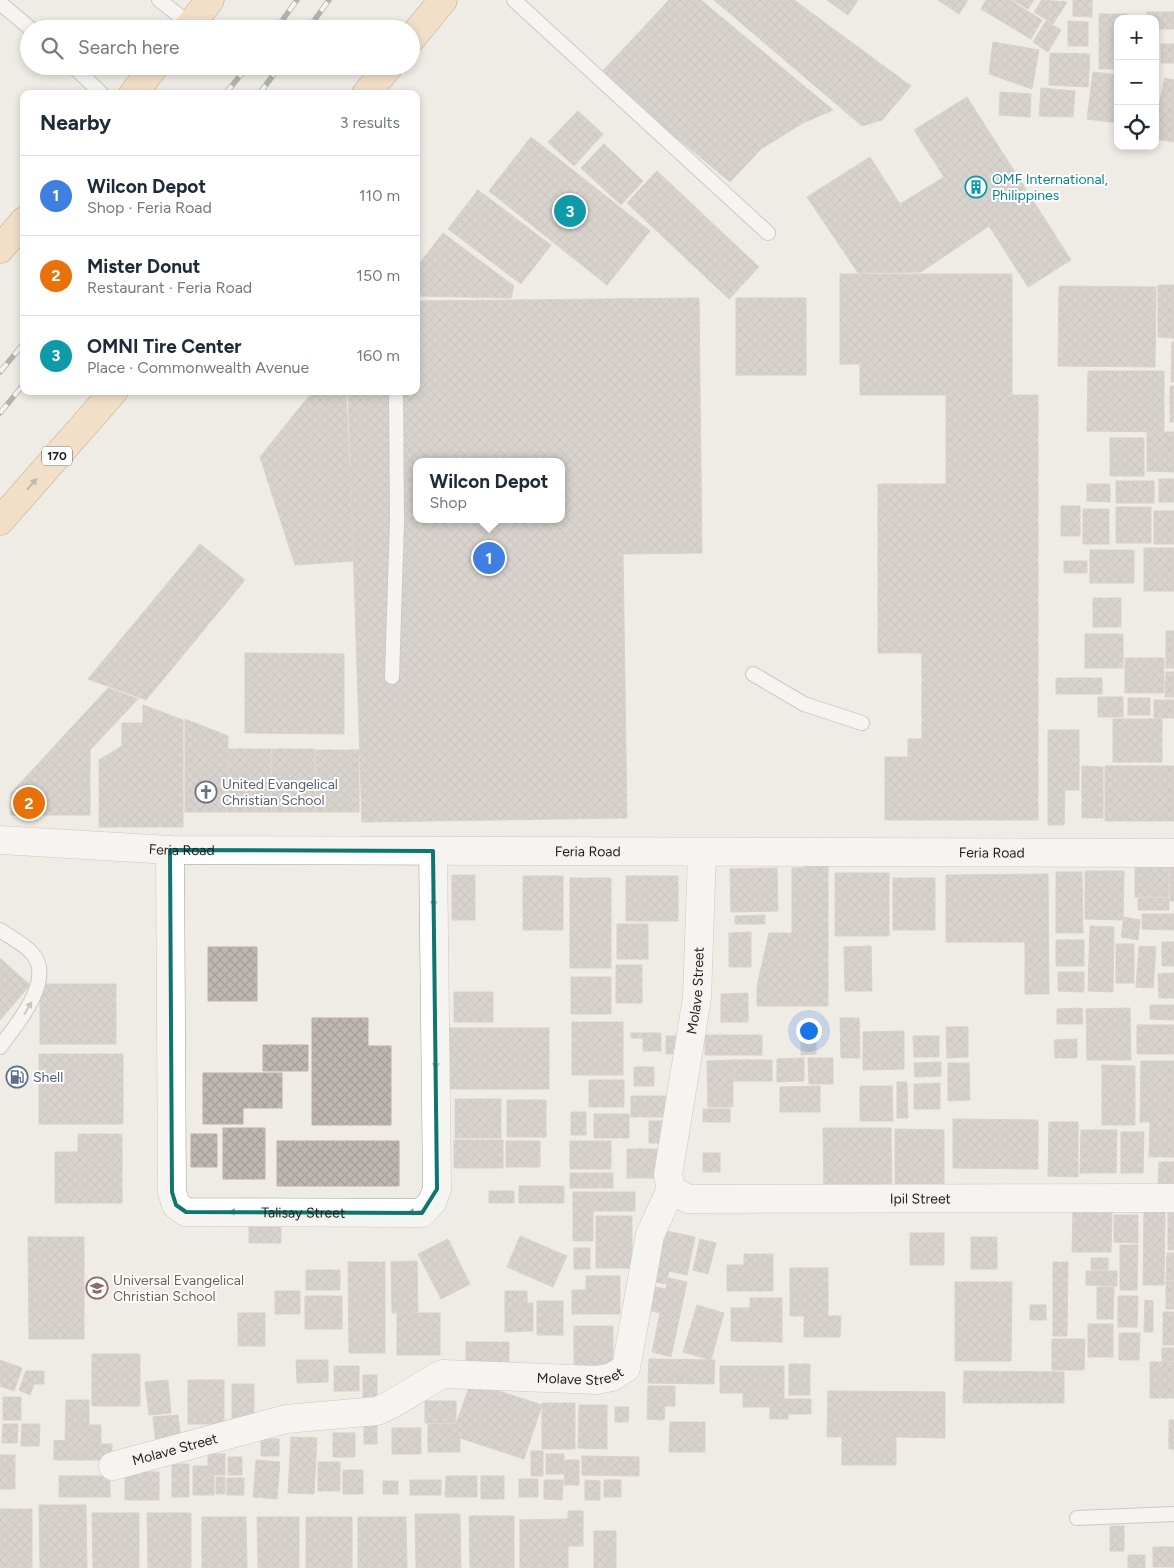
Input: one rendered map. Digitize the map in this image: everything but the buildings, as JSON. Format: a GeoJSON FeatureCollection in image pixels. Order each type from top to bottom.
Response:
{"type":"FeatureCollection","features":[{"type":"Feature","properties":{"kind":"main road"},"geometry":{"type":"LineString","coordinates":[[193,20],[210,0]]}},
{"type":"Feature","properties":{"kind":"main road"},"geometry":{"type":"LineString","coordinates":[[420,28],[443,0]]}},
{"type":"Feature","properties":{"kind":"main road"},"geometry":{"type":"LineString","coordinates":[[136,90],[148,75]]}},
{"type":"Feature","properties":{"kind":"main road"},"geometry":{"type":"LineString","coordinates":[[369,90],[382,75]]}},
{"type":"Feature","properties":{"kind":"main road"},"geometry":{"type":"LineString","coordinates":[[0,249],[20,226]]}},
{"type":"Feature","properties":{"kind":"main road","name":"170"},"geometry":{"type":"LineString","coordinates":[[0,521],[110,395]]}},
{"type":"Feature","properties":{"kind":"street","name":"Feria Road"},"geometry":{"type":"LineString","coordinates":[[0,840],[170,850],[1174,853]]}},
{"type":"Feature","properties":{"kind":"street","name":"Talisay Street"},"geometry":{"type":"LineString","coordinates":[[170,850],[172,1192],[176,1205],[186,1212],[412,1213],[422,1213],[432,1202],[437,1189],[433,851]]}},
{"type":"Feature","properties":{"kind":"street","name":"Molave Street"},"geometry":{"type":"LineString","coordinates":[[113,1466],[286,1419],[377,1411],[390,1406],[443,1374],[597,1380],[612,1377],[626,1368],[650,1235],[671,1189],[668,1175],[697,998],[702,853]]}},
{"type":"Feature","properties":{"kind":"street","name":"Ipil Street"},"geometry":{"type":"LineString","coordinates":[[671,1189],[688,1200],[1174,1198]]}},
{"type":"Feature","properties":{"kind":"lane"},"geometry":{"type":"LineString","coordinates":[[159,0],[181,20]]}},
{"type":"Feature","properties":{"kind":"lane"},"geometry":{"type":"LineString","coordinates":[[514,0],[768,233]]}},
{"type":"Feature","properties":{"kind":"lane"},"geometry":{"type":"LineString","coordinates":[[0,3],[20,20]]}},
{"type":"Feature","properties":{"kind":"lane"},"geometry":{"type":"LineString","coordinates":[[82,75],[98,90]]}},
{"type":"Feature","properties":{"kind":"lane"},"geometry":{"type":"LineString","coordinates":[[392,676],[397,521],[396,395]]}},
{"type":"Feature","properties":{"kind":"lane"},"geometry":{"type":"LineString","coordinates":[[753,674],[804,704],[862,723]]}},
{"type":"Feature","properties":{"kind":"lane"},"geometry":{"type":"LineString","coordinates":[[0,930],[33,953],[38,977],[32,1004],[0,1047]]}},
{"type":"Feature","properties":{"kind":"lane"},"geometry":{"type":"LineString","coordinates":[[1077,1518],[1174,1514]]}},
{"type":"Feature","properties":{"kind":"highlighted area"},"geometry":{"type":"Polygon","coordinates":[[[170,850],[433,851],[437,1189],[422,1213],[186,1212],[176,1205],[172,1192],[170,850]]]}},
{"type":"Feature","properties":{"kind":"railway"},"geometry":{"type":"LineString","coordinates":[[283,20],[297,0]]}},
{"type":"Feature","properties":{"kind":"railway"},"geometry":{"type":"LineString","coordinates":[[315,20],[329,0]]}},
{"type":"Feature","properties":{"kind":"railway"},"geometry":{"type":"LineString","coordinates":[[228,90],[241,75]]}},
{"type":"Feature","properties":{"kind":"railway"},"geometry":{"type":"LineString","coordinates":[[262,90],[273,75]]}},
{"type":"Feature","properties":{"kind":"railway"},"geometry":{"type":"LineString","coordinates":[[0,372],[20,348]]}},
{"type":"Feature","properties":{"kind":"railway"},"geometry":{"type":"LineString","coordinates":[[0,413],[20,389]]}},
{"type":"Feature","properties":{"kind":"place","name":"OMF International, Philippines"},"geometry":{"type":"Point","coordinates":[976,187]}},
{"type":"Feature","properties":{"kind":"place","name":"OMNI Tire Center"},"geometry":{"type":"Point","coordinates":[570,211]}},
{"type":"Feature","properties":{"kind":"place","name":"Wilcon Depot"},"geometry":{"type":"Point","coordinates":[489,558]}},
{"type":"Feature","properties":{"kind":"place","name":"United Evangelical Christian School"},"geometry":{"type":"Point","coordinates":[206,792]}},
{"type":"Feature","properties":{"kind":"place","name":"Mister Donut"},"geometry":{"type":"Point","coordinates":[29,803]}},
{"type":"Feature","properties":{"kind":"place","name":"Shell"},"geometry":{"type":"Point","coordinates":[17,1077]}},
{"type":"Feature","properties":{"kind":"place","name":"Universal Evangelical Christian School"},"geometry":{"type":"Point","coordinates":[97,1288]}}]}
